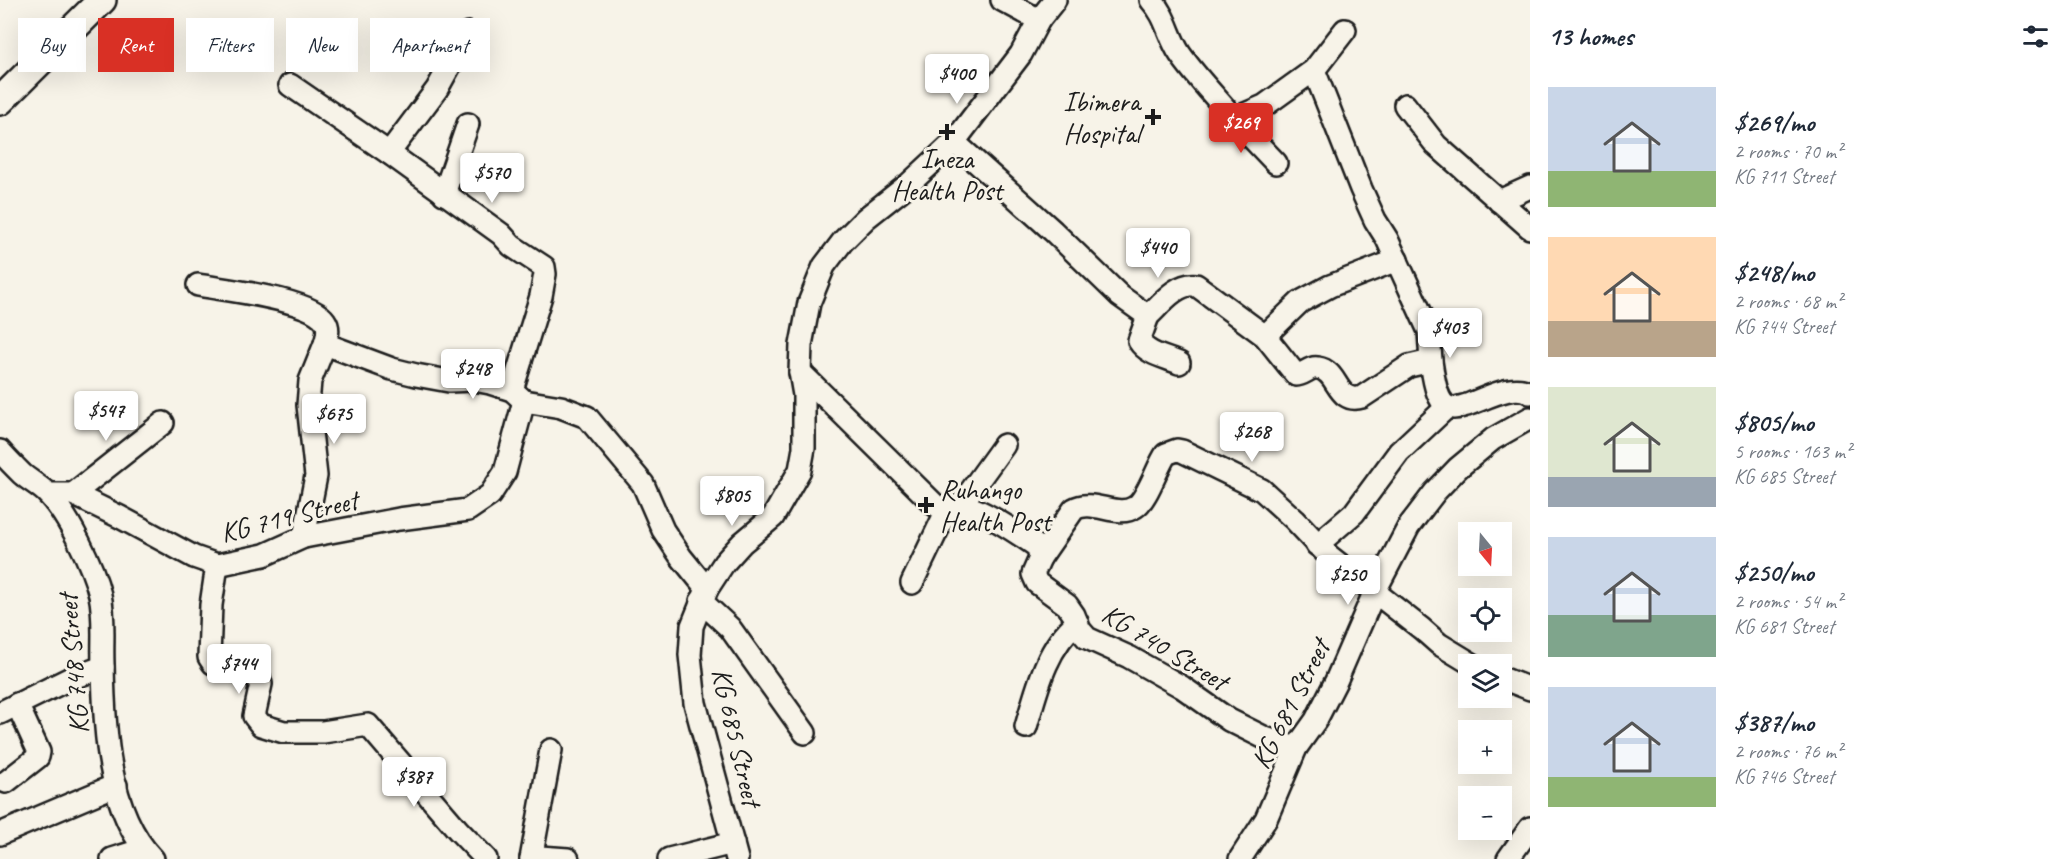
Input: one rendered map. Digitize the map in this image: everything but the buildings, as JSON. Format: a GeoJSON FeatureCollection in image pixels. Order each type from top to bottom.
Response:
{"type":"FeatureCollection","features":[{"type":"Feature","properties":{"kind":"main road"},"geometry":{"type":"LineString","coordinates":[[0,100],[102,0]]}},
{"type":"Feature","properties":{"kind":"street"},"geometry":{"type":"LineString","coordinates":[[1002,0],[1039,20]]}},
{"type":"Feature","properties":{"kind":"street","name":"KG 685 Street"},"geometry":{"type":"LineString","coordinates":[[735,851],[694,703],[690,655],[693,626],[704,595],[724,563],[742,543],[774,517],[800,470],[804,448],[804,406],[800,372],[803,327],[809,303],[824,266],[843,242],[866,218],[909,184],[954,142],[1021,54],[1039,20],[1055,0]]}},
{"type":"Feature","properties":{"kind":"street"},"geometry":{"type":"LineString","coordinates":[[1151,0],[1163,14],[1178,51],[1195,75],[1276,163]]}},
{"type":"Feature","properties":{"kind":"street"},"geometry":{"type":"LineString","coordinates":[[1234,119],[1264,106],[1314,70],[1345,30]]}},
{"type":"Feature","properties":{"kind":"street"},"geometry":{"type":"LineString","coordinates":[[1314,70],[1361,189],[1397,260],[1429,331],[1435,386],[1441,400],[1448,407],[1453,408],[1510,390],[1524,389],[1530,393]]}},
{"type":"Feature","properties":{"kind":"street"},"geometry":{"type":"LineString","coordinates":[[389,153],[437,89],[446,72]]}},
{"type":"Feature","properties":{"kind":"street"},"geometry":{"type":"LineString","coordinates":[[290,84],[444,194],[468,124]]}},
{"type":"Feature","properties":{"kind":"street"},"geometry":{"type":"LineString","coordinates":[[1405,105],[1436,145],[1530,228]]}},
{"type":"Feature","properties":{"kind":"street"},"geometry":{"type":"LineString","coordinates":[[954,142],[1053,231],[1120,296],[1148,316]]}},
{"type":"Feature","properties":{"kind":"street"},"geometry":{"type":"LineString","coordinates":[[1499,201],[1530,187]]}},
{"type":"Feature","properties":{"kind":"street","name":"KG 719 Street"},"geometry":{"type":"LineString","coordinates":[[48,494],[73,494],[194,557],[217,565],[264,555],[304,537],[399,519],[468,510],[490,495],[505,472],[518,395],[546,270],[541,264],[512,246],[501,234],[444,194]]}},
{"type":"Feature","properties":{"kind":"street"},"geometry":{"type":"LineString","coordinates":[[1265,336],[1300,302],[1330,286],[1397,260]]}},
{"type":"Feature","properties":{"kind":"street"},"geometry":{"type":"LineString","coordinates":[[1179,363],[1143,347],[1139,341],[1148,316],[1171,293],[1188,284],[1196,285],[1265,336],[1296,375],[1302,375],[1314,367],[1320,368],[1328,373],[1348,398],[1362,397],[1409,366],[1431,361]]}},
{"type":"Feature","properties":{"kind":"street"},"geometry":{"type":"LineString","coordinates":[[198,285],[291,301],[320,315],[326,322],[328,333],[310,381],[309,422],[316,476],[304,537]]}},
{"type":"Feature","properties":{"kind":"street"},"geometry":{"type":"LineString","coordinates":[[325,344],[392,369],[449,381],[474,380],[490,383],[518,395],[587,417],[643,484],[663,530],[704,595],[805,733]]}},
{"type":"Feature","properties":{"kind":"street"},"geometry":{"type":"LineString","coordinates":[[800,372],[935,504],[974,509],[1038,548],[1040,558]]}},
{"type":"Feature","properties":{"kind":"street"},"geometry":{"type":"LineString","coordinates":[[1317,545],[1354,513],[1399,452],[1448,407]]}},
{"type":"Feature","properties":{"kind":"street","name":"KG 681 Street"},"geometry":{"type":"LineString","coordinates":[[1240,859],[1266,819],[1296,748],[1316,720],[1336,681],[1375,591],[1409,526],[1435,492],[1458,468],[1493,439],[1530,418]]}},
{"type":"Feature","properties":{"kind":"street"},"geometry":{"type":"LineString","coordinates":[[73,494],[163,423]]}},
{"type":"Feature","properties":{"kind":"street"},"geometry":{"type":"LineString","coordinates":[[912,584],[954,508],[1004,445]]}},
{"type":"Feature","properties":{"kind":"street"},"geometry":{"type":"LineString","coordinates":[[1040,558],[1069,515],[1081,505],[1122,510],[1137,506],[1166,454],[1176,450],[1182,451],[1262,490],[1295,520],[1317,545],[1439,644],[1458,655]]}},
{"type":"Feature","properties":{"kind":"street","name":"KG 748 Street"},"geometry":{"type":"LineString","coordinates":[[0,451],[23,475],[48,494],[83,549],[100,594],[106,720],[116,785],[124,814],[137,841],[148,854]]}},
{"type":"Feature","properties":{"kind":"street","name":"KG 740 Street"},"geometry":{"type":"LineString","coordinates":[[1040,558],[1033,574],[1034,578],[1037,583],[1067,606],[1087,638],[1129,657],[1182,687],[1229,720],[1264,738],[1296,748]]}},
{"type":"Feature","properties":{"kind":"street"},"geometry":{"type":"LineString","coordinates":[[217,565],[209,657],[213,663],[259,677],[261,684],[254,716],[257,722],[284,732],[323,732],[368,725],[458,830],[486,859]]}},
{"type":"Feature","properties":{"kind":"street"},"geometry":{"type":"LineString","coordinates":[[1026,727],[1043,670],[1061,637],[1077,621]]}},
{"type":"Feature","properties":{"kind":"street"},"geometry":{"type":"LineString","coordinates":[[6,782],[38,757],[39,752],[9,708],[69,679],[103,667]]}},
{"type":"Feature","properties":{"kind":"street"},"geometry":{"type":"LineString","coordinates":[[1512,682],[1530,689]]}},
{"type":"Feature","properties":{"kind":"street"},"geometry":{"type":"LineString","coordinates":[[551,750],[531,859],[568,859]]}},
{"type":"Feature","properties":{"kind":"street"},"geometry":{"type":"LineString","coordinates":[[0,834],[116,785]]}},
{"type":"Feature","properties":{"kind":"street"},"geometry":{"type":"LineString","coordinates":[[1508,859],[1530,828]]}},
{"type":"Feature","properties":{"kind":"street"},"geometry":{"type":"LineString","coordinates":[[669,859],[735,851]]}},
{"type":"Feature","properties":{"kind":"street"},"geometry":{"type":"LineString","coordinates":[[112,859],[148,854]]}},
{"type":"Feature","properties":{"kind":"place","name":"Ibimera Hospital"},"geometry":{"type":"Point","coordinates":[1153,117]}},
{"type":"Feature","properties":{"kind":"place","name":"Ineza Health Post"},"geometry":{"type":"Point","coordinates":[947,132]}},
{"type":"Feature","properties":{"kind":"place","name":"Ruhango Health Post"},"geometry":{"type":"Point","coordinates":[926,505]}}]}
